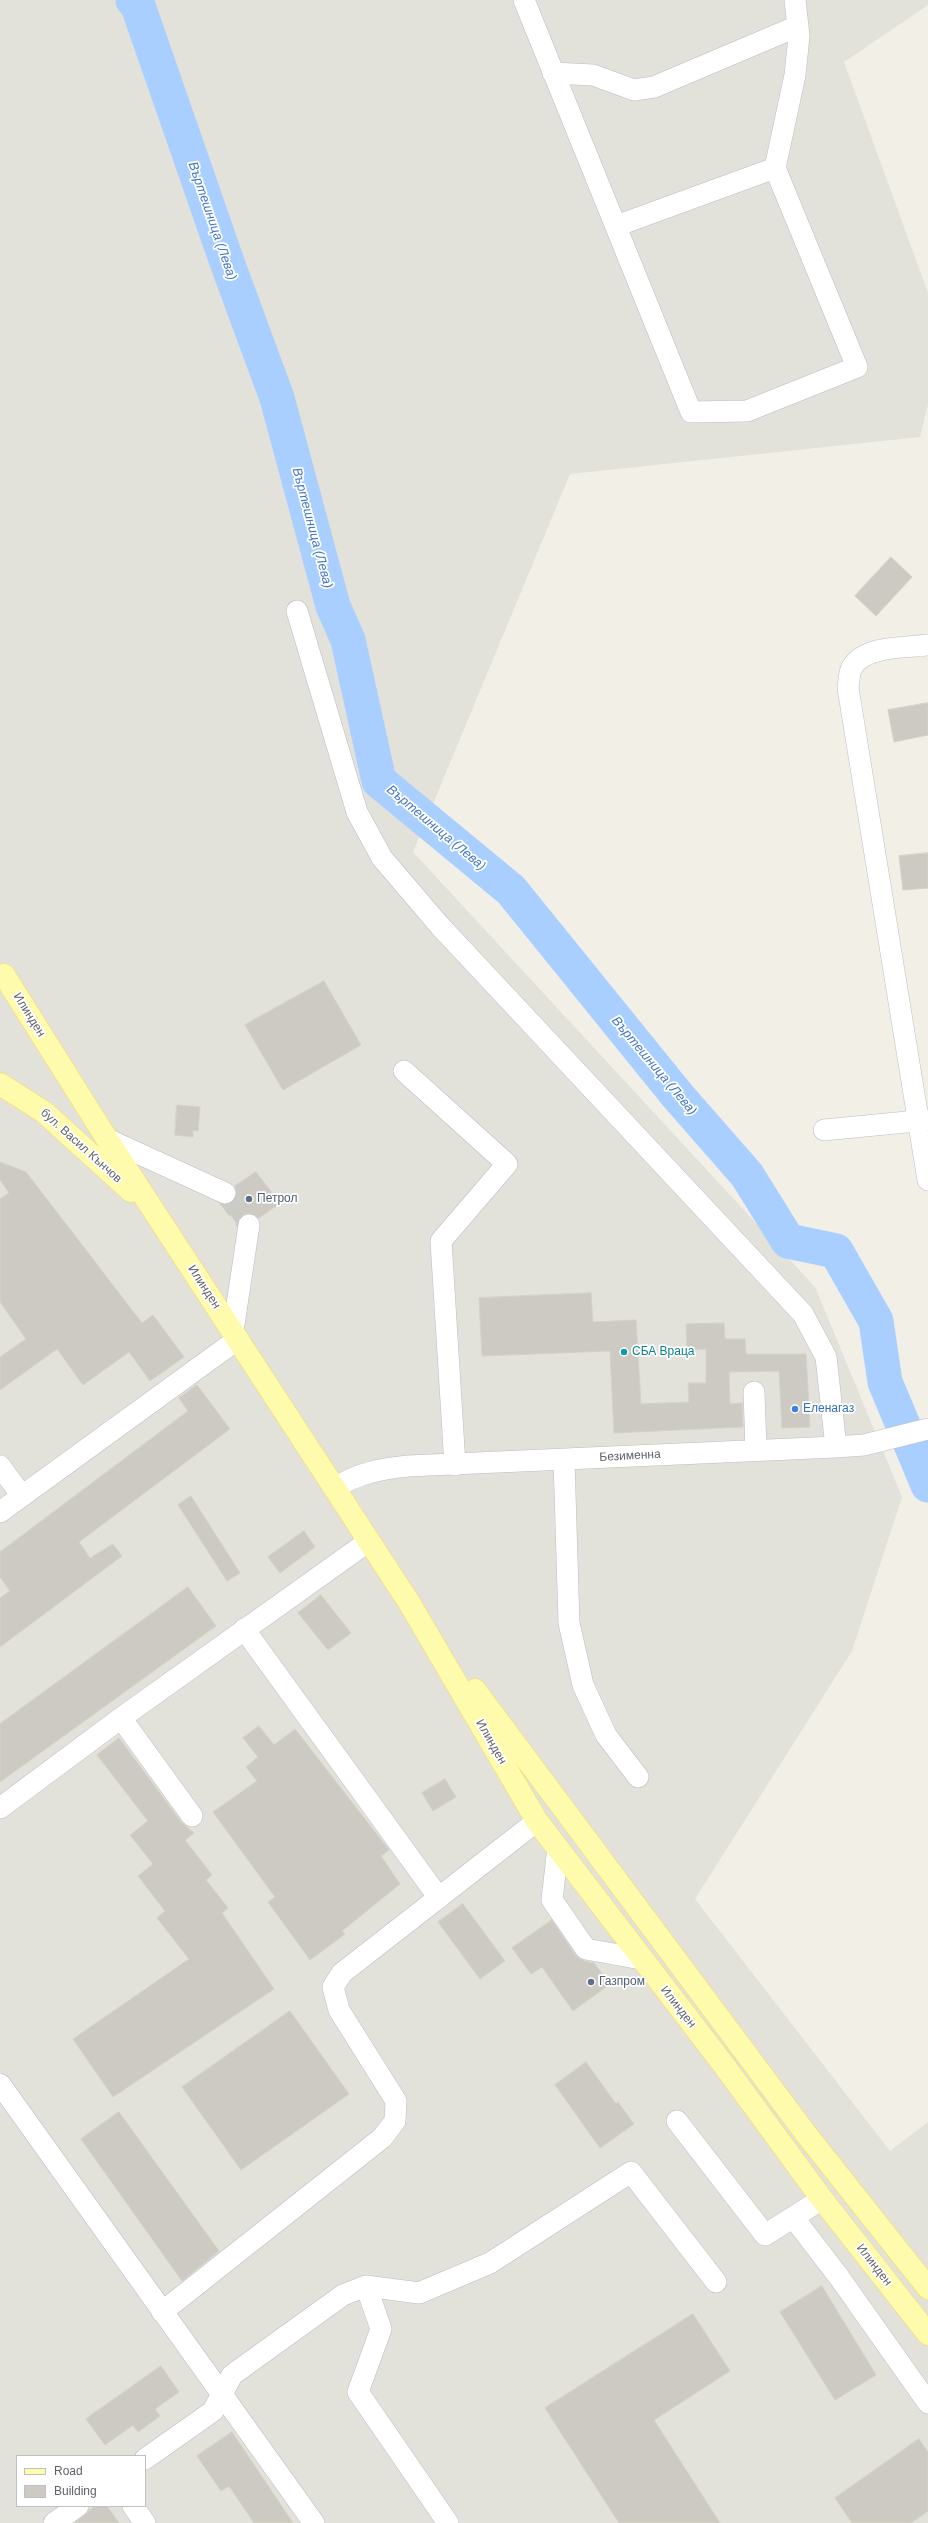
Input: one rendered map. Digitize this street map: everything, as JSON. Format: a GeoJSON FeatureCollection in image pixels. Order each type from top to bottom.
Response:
{"type":"FeatureCollection","features":[{"type":"Feature","properties":{"kind":"main road","name":"Илинден"},"geometry":{"type":"LineString","coordinates":[[1,975],[410,1604],[537,1821],[558,1847],[641,1960],[723,2064],[822,2199],[928,2334]]}},
{"type":"Feature","properties":{"kind":"main road","name":"бул. Васил Кънчов"},"geometry":{"type":"LineString","coordinates":[[0,1084],[44,1112],[70,1133],[156,1215]]}},
{"type":"Feature","properties":{"kind":"main road","name":"Илинден"},"geometry":{"type":"LineString","coordinates":[[410,1604],[806,2134],[928,2288]]}},
{"type":"Feature","properties":{"kind":"street"},"geometry":{"type":"LineString","coordinates":[[524,0],[691,412],[747,411],[857,367],[775,168],[795,75],[799,36],[795,0]]}},
{"type":"Feature","properties":{"kind":"street"},"geometry":{"type":"LineString","coordinates":[[553,73],[593,75],[634,90],[654,87],[798,26]]}},
{"type":"Feature","properties":{"kind":"street"},"geometry":{"type":"LineString","coordinates":[[616,226],[775,168]]}},
{"type":"Feature","properties":{"kind":"street"},"geometry":{"type":"LineString","coordinates":[[297,611],[357,812],[382,858],[440,926],[803,1314],[826,1357],[836,1447]]}},
{"type":"Feature","properties":{"kind":"street"},"geometry":{"type":"LineString","coordinates":[[928,645],[875,652],[861,658],[852,668],[848,688],[923,1120],[928,1180]]}},
{"type":"Feature","properties":{"kind":"street"},"geometry":{"type":"LineString","coordinates":[[404,1071],[507,1164],[441,1241],[455,1466]]}},
{"type":"Feature","properties":{"kind":"street"},"geometry":{"type":"LineString","coordinates":[[824,1130],[923,1120]]}},
{"type":"Feature","properties":{"kind":"street"},"geometry":{"type":"LineString","coordinates":[[107,1140],[225,1194]]}},
{"type":"Feature","properties":{"kind":"street"},"geometry":{"type":"LineString","coordinates":[[0,1512],[235,1335],[249,1225]]}},
{"type":"Feature","properties":{"kind":"street"},"geometry":{"type":"LineString","coordinates":[[754,1392],[756,1450]]}},
{"type":"Feature","properties":{"kind":"street","name":"Безименна"},"geometry":{"type":"LineString","coordinates":[[335,1488],[351,1478],[372,1470],[408,1466],[455,1466],[836,1447],[864,1445],[928,1429]]}},
{"type":"Feature","properties":{"kind":"street"},"geometry":{"type":"LineString","coordinates":[[564,1460],[569,1622],[583,1685],[606,1734],[638,1777]]}},
{"type":"Feature","properties":{"kind":"street"},"geometry":{"type":"LineString","coordinates":[[0,1466],[22,1496]]}},
{"type":"Feature","properties":{"kind":"street"},"geometry":{"type":"LineString","coordinates":[[0,1808],[244,1629],[369,1541]]}},
{"type":"Feature","properties":{"kind":"street"},"geometry":{"type":"LineString","coordinates":[[244,1629],[439,1898]]}},
{"type":"Feature","properties":{"kind":"street"},"geometry":{"type":"LineString","coordinates":[[121,1718],[192,1816]]}},
{"type":"Feature","properties":{"kind":"street"},"geometry":{"type":"LineString","coordinates":[[162,2312],[382,2138],[395,2120],[396,2101],[339,2010],[333,1987],[342,1973],[537,1821]]}},
{"type":"Feature","properties":{"kind":"street"},"geometry":{"type":"LineString","coordinates":[[558,1847],[552,1900],[586,1949],[641,1960]]}},
{"type":"Feature","properties":{"kind":"street"},"geometry":{"type":"LineString","coordinates":[[0,2084],[314,2523]]}},
{"type":"Feature","properties":{"kind":"street"},"geometry":{"type":"LineString","coordinates":[[677,2121],[765,2235],[822,2199]]}},
{"type":"Feature","properties":{"kind":"street"},"geometry":{"type":"LineString","coordinates":[[146,2458],[213,2410],[232,2375],[344,2295],[366,2286],[419,2293],[483,2266],[632,2172],[716,2282]]}},
{"type":"Feature","properties":{"kind":"street"},"geometry":{"type":"LineString","coordinates":[[793,2217],[839,2277],[928,2403]]}},
{"type":"Feature","properties":{"kind":"street"},"geometry":{"type":"LineString","coordinates":[[366,2286],[381,2329],[358,2392],[448,2523]]}},
{"type":"Feature","properties":{"kind":"street"},"geometry":{"type":"LineString","coordinates":[[54,2523],[77,2507]]}},
{"type":"Feature","properties":{"kind":"street"},"geometry":{"type":"LineString","coordinates":[[134,2507],[145,2523]]}},
{"type":"Feature","properties":{"kind":"shaded area"},"geometry":{"type":"Polygon","coordinates":[[[0,0],[928,0],[928,5],[844,62],[928,293],[928,404],[920,437],[570,474],[413,852],[815,1287],[902,1497],[852,1651],[695,1899],[890,2151],[928,2122],[928,2523],[0,2523],[0,0]]]}},
{"type":"Feature","properties":{"kind":"building"},"geometry":{"type":"Polygon","coordinates":[[[891,557],[912,577],[876,616],[855,596],[891,557]]]}},
{"type":"Feature","properties":{"kind":"building"},"geometry":{"type":"Polygon","coordinates":[[[928,703],[928,735],[894,742],[888,710],[928,703]]]}},
{"type":"Feature","properties":{"kind":"building"},"geometry":{"type":"Polygon","coordinates":[[[928,853],[928,888],[903,890],[899,856],[928,853]]]}},
{"type":"Feature","properties":{"kind":"building"},"geometry":{"type":"Polygon","coordinates":[[[324,981],[361,1045],[283,1090],[245,1025],[324,981]]]}},
{"type":"Feature","properties":{"kind":"building"},"geometry":{"type":"Polygon","coordinates":[[[177,1105],[200,1107],[198,1131],[193,1130],[193,1137],[175,1135],[177,1105]]]}},
{"type":"Feature","properties":{"kind":"building"},"geometry":{"type":"Polygon","coordinates":[[[0,1162],[26,1172],[142,1323],[153,1315],[184,1357],[150,1381],[129,1352],[83,1385],[57,1349],[0,1390],[0,1357],[26,1339],[0,1302],[0,1199],[9,1193],[0,1180],[0,1162]]]}},
{"type":"Feature","properties":{"kind":"building"},"geometry":{"type":"Polygon","coordinates":[[[256,1172],[280,1203],[259,1218],[251,1213],[244,1214],[237,1224],[223,1204],[232,1203],[236,1198],[235,1186],[256,1172]]]}},
{"type":"Feature","properties":{"kind":"building"},"geometry":{"type":"Polygon","coordinates":[[[591,1293],[593,1322],[636,1320],[641,1404],[689,1402],[688,1383],[706,1383],[706,1349],[687,1350],[686,1324],[724,1323],[725,1339],[745,1339],[746,1354],[806,1354],[810,1427],[782,1428],[779,1371],[729,1372],[730,1404],[742,1403],[743,1427],[614,1433],[610,1351],[482,1356],[479,1298],[591,1293]]]}},
{"type":"Feature","properties":{"kind":"building"},"geometry":{"type":"Polygon","coordinates":[[[197,1385],[230,1429],[79,1542],[90,1558],[113,1544],[122,1556],[0,1647],[0,1598],[10,1591],[0,1577],[0,1552],[188,1411],[179,1398],[197,1385]]]}},
{"type":"Feature","properties":{"kind":"building"},"geometry":{"type":"Polygon","coordinates":[[[191,1496],[240,1573],[227,1581],[178,1505],[191,1496]]]}},
{"type":"Feature","properties":{"kind":"building"},"geometry":{"type":"Polygon","coordinates":[[[304,1531],[315,1547],[280,1573],[268,1557],[304,1531]]]}},
{"type":"Feature","properties":{"kind":"building"},"geometry":{"type":"Polygon","coordinates":[[[188,1587],[216,1626],[0,1782],[0,1724],[188,1587]]]}},
{"type":"Feature","properties":{"kind":"building"},"geometry":{"type":"Polygon","coordinates":[[[321,1595],[351,1633],[328,1650],[298,1613],[321,1595]]]}},
{"type":"Feature","properties":{"kind":"building"},"geometry":{"type":"Polygon","coordinates":[[[259,1726],[274,1745],[295,1729],[389,1850],[381,1856],[400,1884],[342,1931],[345,1934],[310,1960],[268,1902],[275,1897],[213,1812],[257,1781],[246,1767],[258,1757],[243,1738],[259,1726]]]}},
{"type":"Feature","properties":{"kind":"building"},"geometry":{"type":"Polygon","coordinates":[[[119,1738],[182,1823],[194,1833],[185,1840],[212,1875],[206,1880],[228,1908],[222,1913],[274,1989],[113,2097],[73,2039],[189,1959],[157,1918],[165,1911],[138,1876],[153,1864],[130,1835],[148,1821],[97,1755],[119,1738]]]}},
{"type":"Feature","properties":{"kind":"building"},"geometry":{"type":"Polygon","coordinates":[[[445,1779],[456,1797],[433,1811],[422,1793],[445,1779]]]}},
{"type":"Feature","properties":{"kind":"building"},"geometry":{"type":"Polygon","coordinates":[[[463,1904],[505,1961],[480,1979],[438,1922],[463,1904]]]}},
{"type":"Feature","properties":{"kind":"building"},"geometry":{"type":"Polygon","coordinates":[[[552,1920],[576,1956],[584,1961],[594,1963],[610,1984],[573,2011],[542,1967],[531,1974],[512,1948],[552,1920]]]}},
{"type":"Feature","properties":{"kind":"building"},"geometry":{"type":"Polygon","coordinates":[[[290,2011],[349,2094],[241,2170],[182,2087],[290,2011]]]}},
{"type":"Feature","properties":{"kind":"building"},"geometry":{"type":"Polygon","coordinates":[[[586,2062],[616,2104],[618,2102],[634,2124],[600,2148],[555,2085],[586,2062]]]}},
{"type":"Feature","properties":{"kind":"building"},"geometry":{"type":"Polygon","coordinates":[[[119,2112],[219,2251],[182,2281],[81,2139],[119,2112]]]}},
{"type":"Feature","properties":{"kind":"building"},"geometry":{"type":"Polygon","coordinates":[[[822,2286],[876,2375],[835,2400],[780,2312],[822,2286]]]}},
{"type":"Feature","properties":{"kind":"building"},"geometry":{"type":"Polygon","coordinates":[[[693,2314],[730,2371],[654,2420],[720,2523],[619,2523],[545,2408],[693,2314]]]}},
{"type":"Feature","properties":{"kind":"building"},"geometry":{"type":"Polygon","coordinates":[[[161,2366],[179,2392],[155,2409],[160,2416],[138,2432],[133,2425],[105,2445],[86,2419],[161,2366]]]}},
{"type":"Feature","properties":{"kind":"building"},"geometry":{"type":"Polygon","coordinates":[[[232,2432],[293,2523],[254,2523],[229,2486],[221,2491],[197,2456],[232,2432]]]}},
{"type":"Feature","properties":{"kind":"building"},"geometry":{"type":"Polygon","coordinates":[[[919,2439],[928,2452],[928,2511],[911,2523],[852,2523],[835,2498],[919,2439]]]}},
{"type":"Feature","properties":{"kind":"building"},"geometry":{"type":"Polygon","coordinates":[[[94,2507],[108,2507],[119,2523],[75,2523],[94,2507]]]}},
{"type":"Feature","properties":{"kind":"waterway","name":"Въртешница (Лева)"},"geometry":{"type":"LineString","coordinates":[[133,0],[138,6],[228,265],[277,398],[333,606],[348,640],[379,781],[511,890],[677,1095],[747,1175],[788,1241],[836,1251],[876,1321],[885,1382],[928,1485]]}},
{"type":"Feature","properties":{"kind":"tunnel"},"geometry":{"type":"LineString","coordinates":[[225,1193],[249,1225]]}},
{"type":"Feature","properties":{"kind":"place","name":"Петрол"},"geometry":{"type":"Point","coordinates":[249,1199]}},
{"type":"Feature","properties":{"kind":"place","name":"СБА Враца"},"geometry":{"type":"Point","coordinates":[624,1352]}},
{"type":"Feature","properties":{"kind":"place","name":"Еленагаз"},"geometry":{"type":"Point","coordinates":[795,1409]}},
{"type":"Feature","properties":{"kind":"place","name":"Газпром"},"geometry":{"type":"Point","coordinates":[591,1982]}}]}
